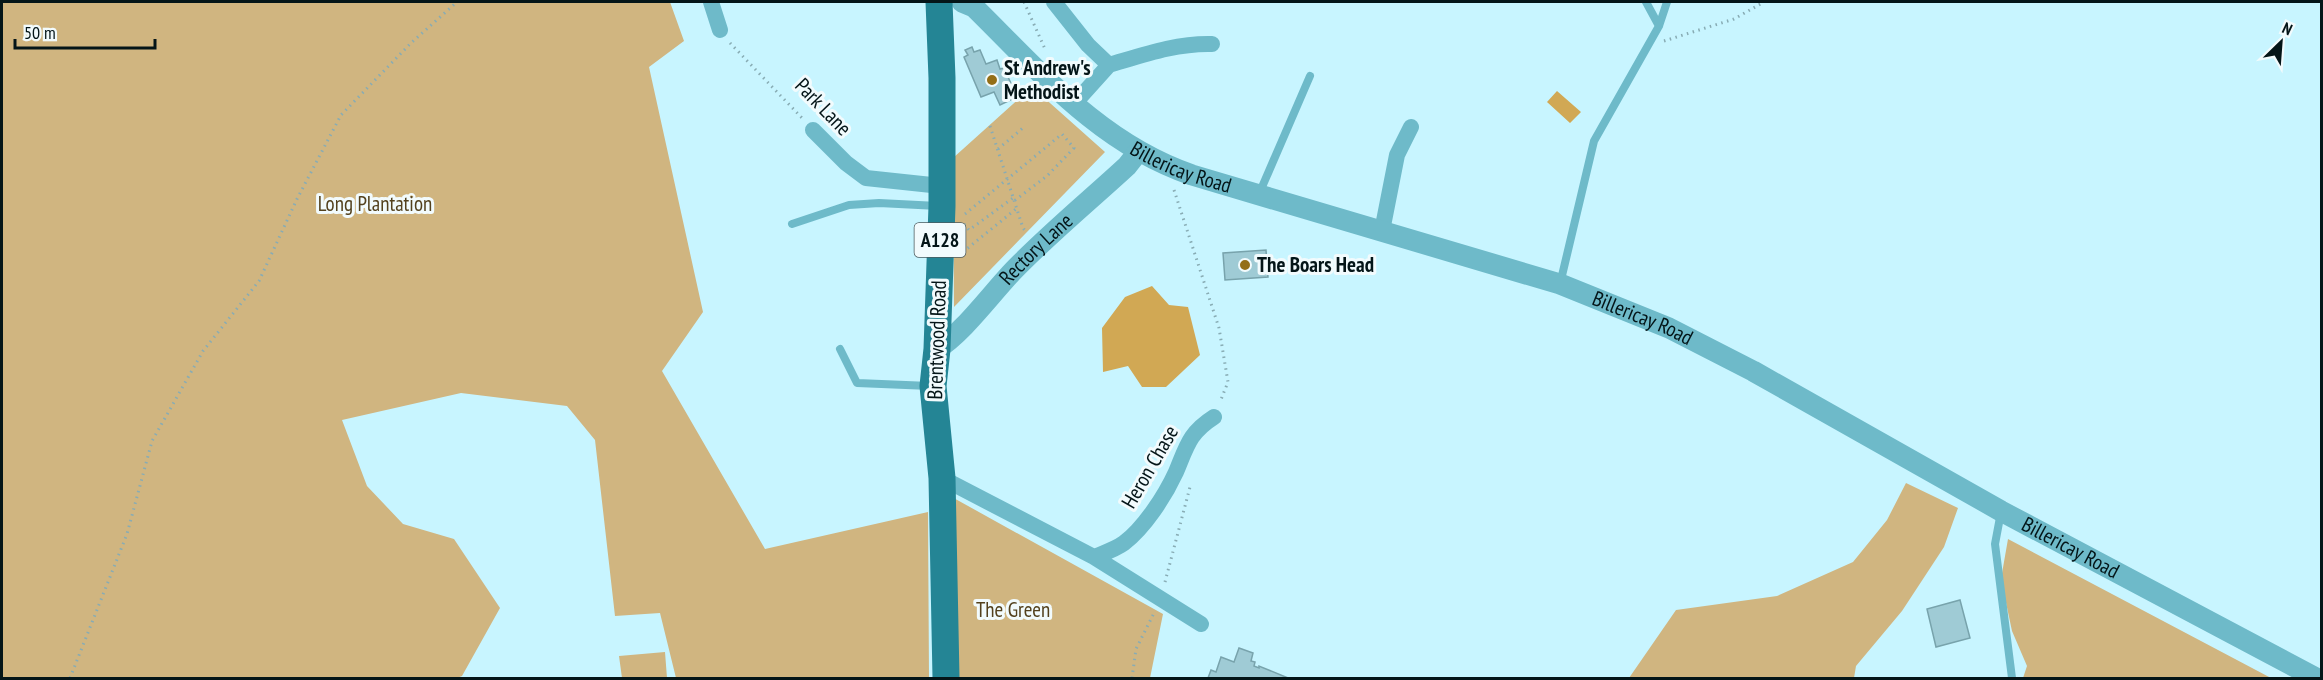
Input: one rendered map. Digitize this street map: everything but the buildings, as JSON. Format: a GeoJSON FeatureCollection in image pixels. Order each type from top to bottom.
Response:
{"type":"FeatureCollection","features":[{"type":"Feature","properties":{"kind":"main road","name":"Brentwood Road"},"geometry":{"type":"LineString","coordinates":[[939,2],[942,78],[941,196],[937,350],[933,386],[942,478],[946,678]]}},
{"type":"Feature","properties":{"kind":"street"},"geometry":{"type":"LineString","coordinates":[[711,2],[720,30]]}},
{"type":"Feature","properties":{"kind":"street","name":"Billericay Road"},"geometry":{"type":"LineString","coordinates":[[962,2],[975,7],[1073,105],[1138,152],[1167,166],[1560,284],[1669,328],[1753,371],[2001,511],[2316,678]]}},
{"type":"Feature","properties":{"kind":"street"},"geometry":{"type":"LineString","coordinates":[[1054,2],[1088,45],[1109,65]]}},
{"type":"Feature","properties":{"kind":"street"},"geometry":{"type":"LineString","coordinates":[[1073,105],[1109,65],[1161,50],[1191,44],[1212,44]]}},
{"type":"Feature","properties":{"kind":"street"},"geometry":{"type":"LineString","coordinates":[[1382,231],[1397,155],[1411,127]]}},
{"type":"Feature","properties":{"kind":"street","name":"Park Lane"},"geometry":{"type":"LineString","coordinates":[[813,130],[846,163],[866,178],[941,196]]}},
{"type":"Feature","properties":{"kind":"street","name":"Rectory Lane"},"geometry":{"type":"LineString","coordinates":[[937,350],[950,341],[1039,245],[1127,166],[1138,152]]}},
{"type":"Feature","properties":{"kind":"street","name":"Heron Chase"},"geometry":{"type":"LineString","coordinates":[[1094,557],[1123,544],[1144,524],[1175,474],[1192,435],[1200,426],[1214,417]]}},
{"type":"Feature","properties":{"kind":"street"},"geometry":{"type":"LineString","coordinates":[[942,478],[1094,557],[1201,624]]}},
{"type":"Feature","properties":{"kind":"lane"},"geometry":{"type":"LineString","coordinates":[[1646,2],[1659,26]]}},
{"type":"Feature","properties":{"kind":"lane"},"geometry":{"type":"LineString","coordinates":[[1560,284],[1594,141],[1659,26],[1667,2]]}},
{"type":"Feature","properties":{"kind":"lane"},"geometry":{"type":"LineString","coordinates":[[1259,194],[1310,76]]}},
{"type":"Feature","properties":{"kind":"lane"},"geometry":{"type":"LineString","coordinates":[[792,224],[849,205],[941,196]]}},
{"type":"Feature","properties":{"kind":"lane"},"geometry":{"type":"LineString","coordinates":[[840,350],[857,383],[933,386]]}},
{"type":"Feature","properties":{"kind":"lane"},"geometry":{"type":"LineString","coordinates":[[2001,511],[1995,544],[2012,678]]}},
{"type":"Feature","properties":{"kind":"path"},"geometry":{"type":"LineString","coordinates":[[70,678],[127,534],[152,441],[203,351],[259,281],[297,199],[341,115],[411,43],[457,2]]}},
{"type":"Feature","properties":{"kind":"path"},"geometry":{"type":"LineString","coordinates":[[1024,2],[1047,53]]}},
{"type":"Feature","properties":{"kind":"path"},"geometry":{"type":"LineString","coordinates":[[1648,45],[1676,39],[1734,19],[1764,2]]}},
{"type":"Feature","properties":{"kind":"path","name":"Park Lane"},"geometry":{"type":"LineString","coordinates":[[720,30],[732,46],[813,130]]}},
{"type":"Feature","properties":{"kind":"path"},"geometry":{"type":"LineString","coordinates":[[990,126],[1023,228],[1039,245]]}},
{"type":"Feature","properties":{"kind":"path"},"geometry":{"type":"LineString","coordinates":[[998,150],[1024,127]]}},
{"type":"Feature","properties":{"kind":"path"},"geometry":{"type":"LineString","coordinates":[[1062,134],[1074,148],[1047,176],[1013,199],[969,230],[958,219],[1062,134]]}},
{"type":"Feature","properties":{"kind":"path"},"geometry":{"type":"LineString","coordinates":[[963,252],[1016,209]]}},
{"type":"Feature","properties":{"kind":"green space","name":"Long Plantation"},"geometry":{"type":"Polygon","coordinates":[[[2,2],[670,2],[684,41],[649,67],[703,312],[662,371],[765,549],[928,512],[929,678],[676,678],[660,613],[615,616],[595,440],[567,406],[461,393],[342,420],[367,486],[403,524],[454,539],[500,608],[462,676],[457,678],[2,678],[2,2]]]}},
{"type":"Feature","properties":{"kind":"green space"},"geometry":{"type":"Polygon","coordinates":[[[1032,87],[1105,152],[954,307],[953,158],[1032,87]]]}},
{"type":"Feature","properties":{"kind":"green space"},"geometry":{"type":"Polygon","coordinates":[[[1906,483],[1958,508],[1944,547],[1902,611],[1856,666],[1854,678],[1629,678],[1676,610],[1777,596],[1853,562],[1887,520],[1906,483]]]}},
{"type":"Feature","properties":{"kind":"green space","name":"The Green"},"geometry":{"type":"Polygon","coordinates":[[[941,491],[1163,614],[1150,678],[946,678],[941,491]]]}},
{"type":"Feature","properties":{"kind":"green space"},"geometry":{"type":"Polygon","coordinates":[[[2008,539],[2271,678],[2023,678],[2027,666],[2012,631],[2001,579],[2008,539]]]}},
{"type":"Feature","properties":{"kind":"green space"},"geometry":{"type":"Polygon","coordinates":[[[665,652],[667,678],[622,678],[619,656],[665,652]]]}},
{"type":"Feature","properties":{"kind":"shaded area"},"geometry":{"type":"Polygon","coordinates":[[[1557,91],[1581,112],[1570,123],[1547,102],[1557,91]]]}},
{"type":"Feature","properties":{"kind":"shaded area"},"geometry":{"type":"Polygon","coordinates":[[[1152,286],[1169,305],[1188,307],[1200,355],[1166,387],[1142,387],[1128,366],[1103,372],[1102,328],[1125,297],[1152,286]]]}},
{"type":"Feature","properties":{"kind":"place","name":"St Andrew's Methodist"},"geometry":{"type":"Point","coordinates":[992,80]}},
{"type":"Feature","properties":{"kind":"place","name":"The Boars Head"},"geometry":{"type":"Point","coordinates":[1245,265]}}]}
